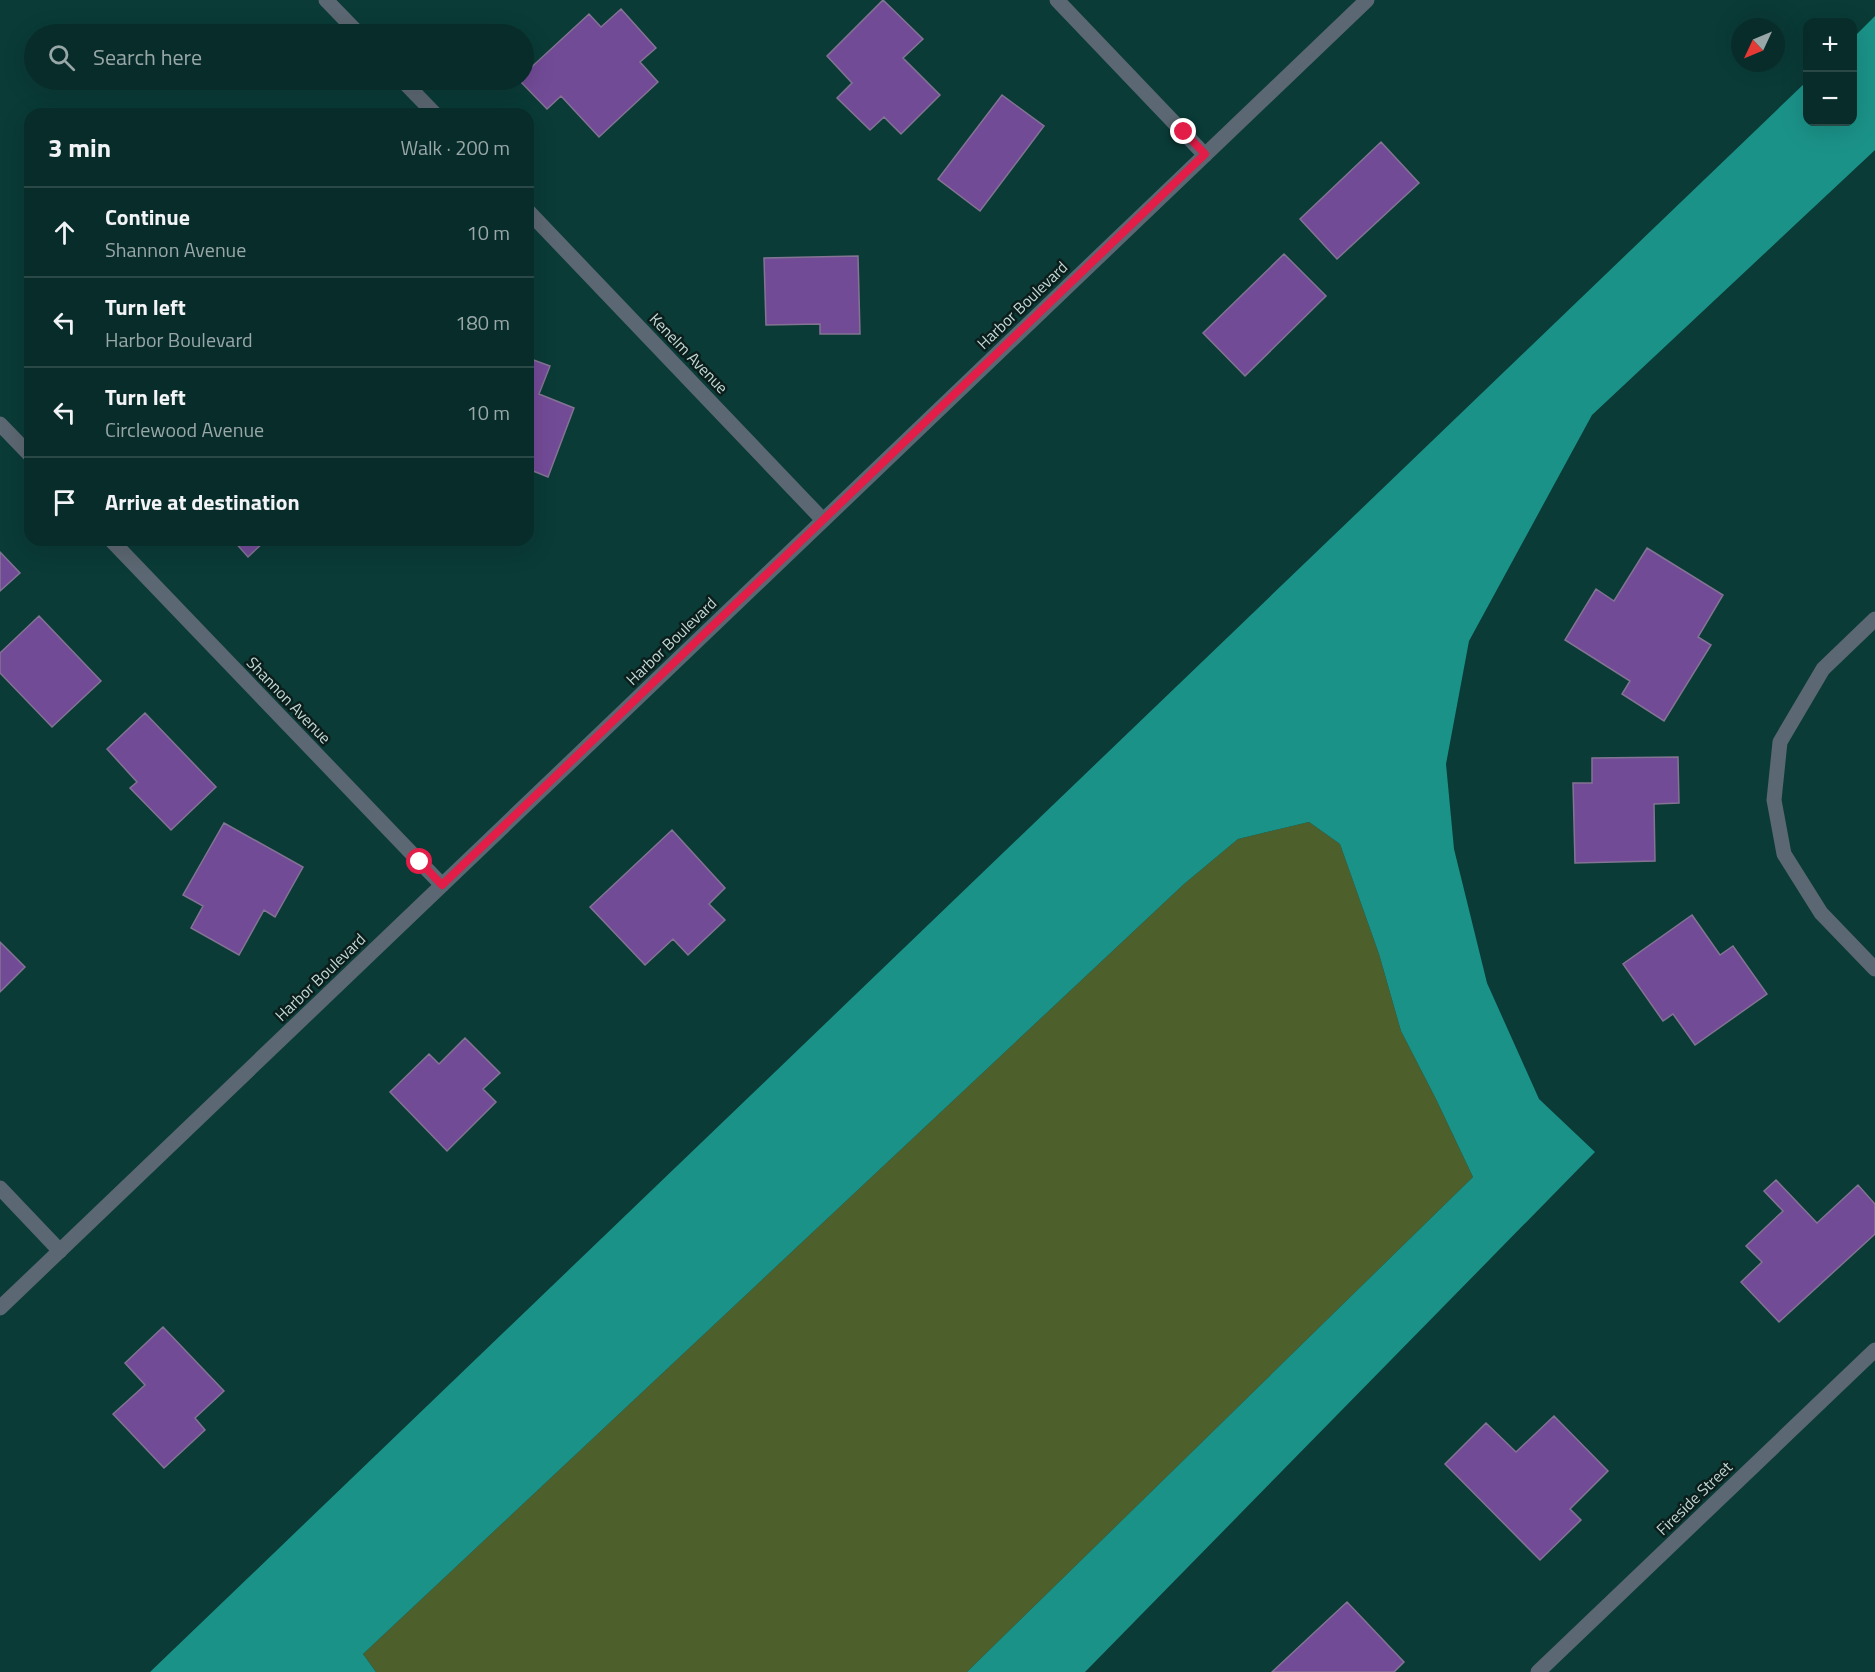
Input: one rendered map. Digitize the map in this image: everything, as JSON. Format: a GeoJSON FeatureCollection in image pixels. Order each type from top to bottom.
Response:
{"type":"FeatureCollection","features":[{"type":"Feature","properties":{"kind":"street"},"geometry":{"type":"LineString","coordinates":[[326,0],[349,24]]}},
{"type":"Feature","properties":{"kind":"street"},"geometry":{"type":"LineString","coordinates":[[1057,0],[1205,154]]}},
{"type":"Feature","properties":{"kind":"street","name":"Harbor Boulevard"},"geometry":{"type":"LineString","coordinates":[[0,1308],[1367,0]]}},
{"type":"Feature","properties":{"kind":"street"},"geometry":{"type":"LineString","coordinates":[[412,90],[429,108]]}},
{"type":"Feature","properties":{"kind":"street","name":"Kenelm Avenue"},"geometry":{"type":"LineString","coordinates":[[534,217],[824,520]]}},
{"type":"Feature","properties":{"kind":"street"},"geometry":{"type":"LineString","coordinates":[[0,424],[24,449]]}},
{"type":"Feature","properties":{"kind":"street","name":"Shannon Avenue"},"geometry":{"type":"LineString","coordinates":[[117,546],[442,885]]}},
{"type":"Feature","properties":{"kind":"street"},"geometry":{"type":"LineString","coordinates":[[1875,619],[1823,669],[1780,742],[1774,800],[1784,854],[1821,913],[1875,969]]}},
{"type":"Feature","properties":{"kind":"street"},"geometry":{"type":"LineString","coordinates":[[0,1188],[60,1251]]}},
{"type":"Feature","properties":{"kind":"street","name":"Fireside Street"},"geometry":{"type":"LineString","coordinates":[[1538,1672],[1875,1350]]}},
{"type":"Feature","properties":{"kind":"green space"},"geometry":{"type":"Polygon","coordinates":[[[1309,822],[1340,844],[1379,954],[1401,1031],[1473,1177],[967,1672],[376,1672],[363,1654],[1184,884],[1238,839],[1309,822]]]}},
{"type":"Feature","properties":{"kind":"water"},"geometry":{"type":"Polygon","coordinates":[[[1875,16],[1875,150],[1592,415],[1469,641],[1446,764],[1454,849],[1487,983],[1539,1099],[1595,1152],[1085,1672],[967,1672],[1473,1177],[1401,1031],[1379,954],[1340,844],[1309,822],[1238,839],[1184,884],[363,1654],[376,1672],[150,1672],[1803,85],[1803,126],[1857,126],[1857,34],[1875,16]]]}},
{"type":"Feature","properties":{"kind":"building"},"geometry":{"type":"Polygon","coordinates":[[[883,0],[923,39],[903,58],[940,95],[901,134],[884,117],[870,130],[837,98],[852,83],[827,56],[883,0]]]}},
{"type":"Feature","properties":{"kind":"building"},"geometry":{"type":"Polygon","coordinates":[[[621,9],[656,48],[640,62],[658,82],[599,137],[561,96],[547,109],[529,90],[534,90],[534,65],[589,14],[601,27],[621,9]]]}},
{"type":"Feature","properties":{"kind":"building"},"geometry":{"type":"Polygon","coordinates":[[[1002,95],[1044,126],[980,211],[938,179],[1002,95]]]}},
{"type":"Feature","properties":{"kind":"building"},"geometry":{"type":"Polygon","coordinates":[[[1381,142],[1419,183],[1337,259],[1300,219],[1381,142]]]}},
{"type":"Feature","properties":{"kind":"building"},"geometry":{"type":"Polygon","coordinates":[[[1284,254],[1326,296],[1245,376],[1203,333],[1284,254]]]}},
{"type":"Feature","properties":{"kind":"building"},"geometry":{"type":"Polygon","coordinates":[[[858,256],[860,334],[820,334],[820,324],[766,325],[764,258],[858,256]]]}},
{"type":"Feature","properties":{"kind":"building"},"geometry":{"type":"Polygon","coordinates":[[[534,360],[550,366],[539,394],[574,408],[548,477],[534,471],[534,360]]]}},
{"type":"Feature","properties":{"kind":"building"},"geometry":{"type":"Polygon","coordinates":[[[238,546],[260,546],[248,557],[238,546]]]}},
{"type":"Feature","properties":{"kind":"building"},"geometry":{"type":"Polygon","coordinates":[[[1647,548],[1723,595],[1698,637],[1711,645],[1664,721],[1622,694],[1630,681],[1565,640],[1596,589],[1614,601],[1647,548]]]}},
{"type":"Feature","properties":{"kind":"building"},"geometry":{"type":"Polygon","coordinates":[[[0,552],[20,573],[0,591],[0,552]]]}},
{"type":"Feature","properties":{"kind":"building"},"geometry":{"type":"Polygon","coordinates":[[[39,616],[101,681],[52,727],[0,673],[0,653],[39,616]]]}},
{"type":"Feature","properties":{"kind":"building"},"geometry":{"type":"Polygon","coordinates":[[[145,713],[216,787],[171,830],[130,788],[137,782],[107,749],[145,713]]]}},
{"type":"Feature","properties":{"kind":"building"},"geometry":{"type":"Polygon","coordinates":[[[1678,757],[1679,803],[1654,804],[1655,861],[1575,863],[1573,783],[1592,783],[1592,758],[1678,757]]]}},
{"type":"Feature","properties":{"kind":"building"},"geometry":{"type":"Polygon","coordinates":[[[224,823],[303,867],[275,917],[264,910],[239,955],[191,928],[203,906],[183,895],[224,823]]]}},
{"type":"Feature","properties":{"kind":"building"},"geometry":{"type":"Polygon","coordinates":[[[672,830],[725,888],[709,904],[725,920],[688,955],[673,939],[645,965],[590,907],[672,830]]]}},
{"type":"Feature","properties":{"kind":"building"},"geometry":{"type":"Polygon","coordinates":[[[1692,915],[1720,955],[1733,946],[1767,994],[1695,1045],[1673,1014],[1663,1021],[1623,964],[1692,915]]]}},
{"type":"Feature","properties":{"kind":"building"},"geometry":{"type":"Polygon","coordinates":[[[0,942],[25,967],[0,992],[0,942]]]}},
{"type":"Feature","properties":{"kind":"building"},"geometry":{"type":"Polygon","coordinates":[[[465,1038],[500,1073],[483,1089],[496,1102],[447,1151],[390,1092],[429,1054],[439,1064],[465,1038]]]}},
{"type":"Feature","properties":{"kind":"building"},"geometry":{"type":"Polygon","coordinates":[[[1776,1180],[1817,1223],[1858,1185],[1875,1204],[1875,1234],[1779,1322],[1741,1282],[1762,1262],[1746,1246],[1783,1211],[1764,1191],[1776,1180]]]}},
{"type":"Feature","properties":{"kind":"building"},"geometry":{"type":"Polygon","coordinates":[[[163,1327],[224,1391],[195,1418],[205,1430],[164,1468],[113,1414],[145,1385],[125,1363],[163,1327]]]}},
{"type":"Feature","properties":{"kind":"building"},"geometry":{"type":"Polygon","coordinates":[[[1554,1416],[1608,1471],[1570,1509],[1581,1520],[1540,1560],[1445,1464],[1486,1423],[1516,1452],[1554,1416]]]}},
{"type":"Feature","properties":{"kind":"building"},"geometry":{"type":"Polygon","coordinates":[[[1347,1602],[1404,1662],[1394,1672],[1272,1672],[1347,1602]]]}},
{"type":"Feature","properties":{"kind":"route"},"geometry":{"type":"LineString","coordinates":[[420,862],[442,885],[1205,154],[1184,132]]}}]}
